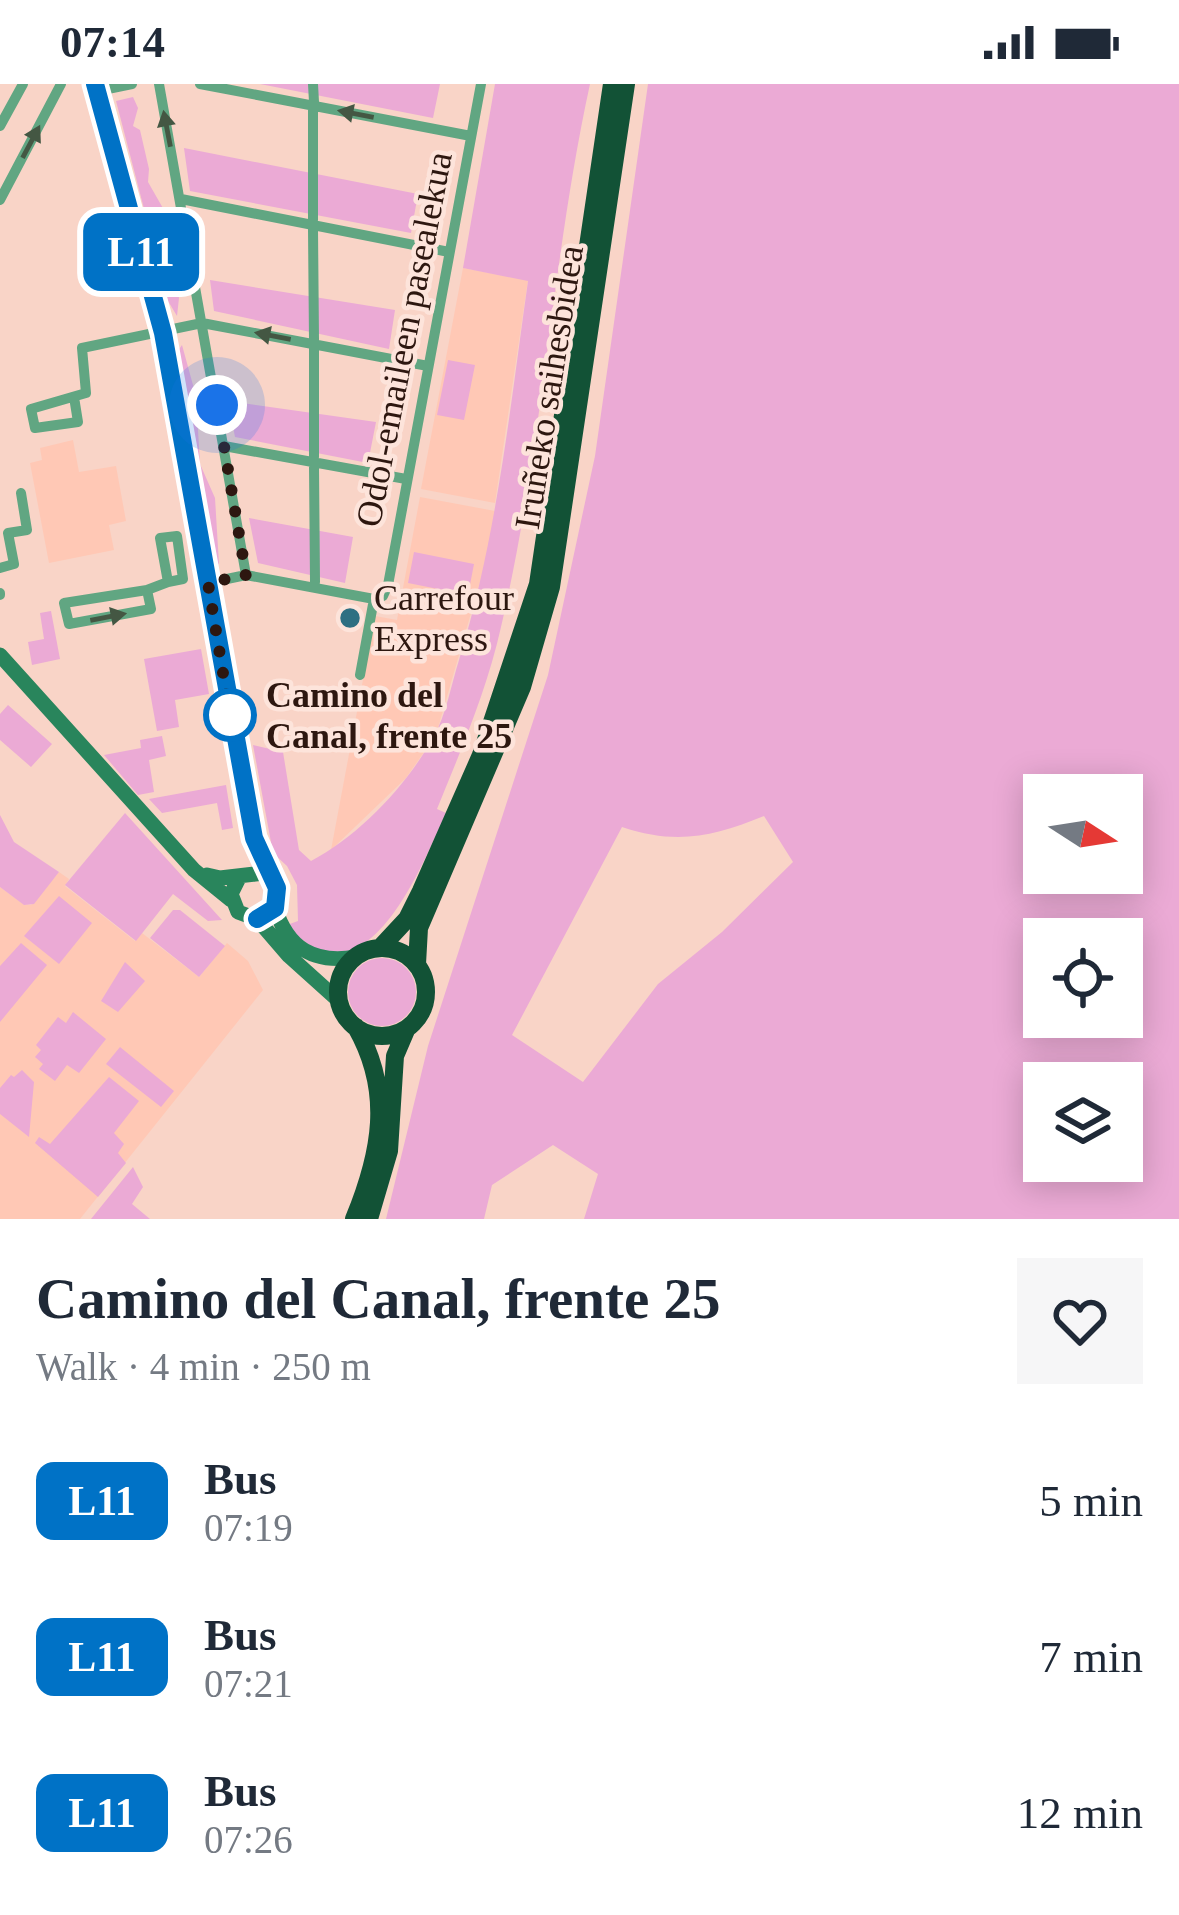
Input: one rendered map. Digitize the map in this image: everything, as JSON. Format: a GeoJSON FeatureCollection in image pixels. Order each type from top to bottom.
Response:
{"type":"FeatureCollection","features":[{"type":"Feature","properties":{"kind":"highway","name":"Iruñeko saihesbidea"},"geometry":{"type":"LineString","coordinates":[[380,948],[407,919],[422,891],[481,755],[538,584],[612,84]]}},
{"type":"Feature","properties":{"kind":"highway","name":"Iruñeko saihesbidea"},"geometry":{"type":"LineString","coordinates":[[417,964],[419,928],[522,688],[551,587],[626,84]]}},
{"type":"Feature","properties":{"kind":"highway"},"geometry":{"type":"LineString","coordinates":[[354,1219],[371,1165],[380,1093],[373,1058],[339,1000],[341,976],[356,957],[380,948],[394,950],[417,964],[426,992],[424,1006],[407,1028],[395,1056],[389,1151],[369,1219]]}},
{"type":"Feature","properties":{"kind":"highway"},"geometry":{"type":"LineString","coordinates":[[356,1028],[381,1036],[407,1028]]}},
{"type":"Feature","properties":{"kind":"street"},"geometry":{"type":"LineString","coordinates":[[0,126],[23,84]]}},
{"type":"Feature","properties":{"kind":"street"},"geometry":{"type":"LineString","coordinates":[[0,200],[61,84]]}},
{"type":"Feature","properties":{"kind":"street"},"geometry":{"type":"LineString","coordinates":[[132,84],[97,88],[163,333],[254,838],[274,882],[275,908],[285,933],[307,954],[334,961],[356,957]]}},
{"type":"Feature","properties":{"kind":"street"},"geometry":{"type":"LineString","coordinates":[[159,84],[246,575]]}},
{"type":"Feature","properties":{"kind":"street"},"geometry":{"type":"LineString","coordinates":[[200,84],[471,136]]}},
{"type":"Feature","properties":{"kind":"street","name":"Odol-emaileen pasealekua"},"geometry":{"type":"LineString","coordinates":[[314,84],[315,582]]}},
{"type":"Feature","properties":{"kind":"street","name":"Odol-emaileen pasealekua"},"geometry":{"type":"LineString","coordinates":[[360,675],[374,599],[383,596],[388,585],[481,84]]}},
{"type":"Feature","properties":{"kind":"street"},"geometry":{"type":"LineString","coordinates":[[181,199],[449,252]]}},
{"type":"Feature","properties":{"kind":"street"},"geometry":{"type":"LineString","coordinates":[[74,397],[78,422],[35,428],[31,409],[86,393],[82,348],[202,323],[428,366]]}},
{"type":"Feature","properties":{"kind":"street"},"geometry":{"type":"LineString","coordinates":[[224,446],[406,479]]}},
{"type":"Feature","properties":{"kind":"street"},"geometry":{"type":"LineString","coordinates":[[0,568],[14,564],[8,532],[27,530],[21,494]]}},
{"type":"Feature","properties":{"kind":"street"},"geometry":{"type":"LineString","coordinates":[[147,590],[151,608],[69,624],[64,603],[147,590],[183,579],[177,536],[160,538],[167,582]]}},
{"type":"Feature","properties":{"kind":"street"},"geometry":{"type":"LineString","coordinates":[[180,556],[202,551]]}},
{"type":"Feature","properties":{"kind":"street"},"geometry":{"type":"LineString","coordinates":[[208,583],[246,575],[374,599]]}},
{"type":"Feature","properties":{"kind":"street"},"geometry":{"type":"LineString","coordinates":[[0,655],[198,873],[231,900],[238,912],[257,919],[289,956],[339,1000]]}},
{"type":"Feature","properties":{"kind":"street"},"geometry":{"type":"LineString","coordinates":[[231,900],[254,838]]}},
{"type":"Feature","properties":{"kind":"street"},"geometry":{"type":"LineString","coordinates":[[198,873],[220,878],[264,873],[274,882]]}},
{"type":"Feature","properties":{"kind":"street"},"geometry":{"type":"LineString","coordinates":[[257,919],[275,908]]}},
{"type":"Feature","properties":{"kind":"shaded area"},"geometry":{"type":"Polygon","coordinates":[[[260,84],[440,84],[433,118],[260,84]]]}},
{"type":"Feature","properties":{"kind":"shaded area"},"geometry":{"type":"Polygon","coordinates":[[[495,84],[590,84],[515,560],[488,674],[437,809],[446,813],[421,867],[386,923],[364,943],[341,953],[315,948],[287,925],[298,921],[297,885],[273,853],[253,745],[283,752],[299,850],[311,861],[347,838],[380,808],[422,756],[441,720],[493,520],[528,281],[463,268],[495,84]]]}},
{"type":"Feature","properties":{"kind":"shaded area"},"geometry":{"type":"Polygon","coordinates":[[[648,84],[1179,84],[1179,1219],[584,1219],[598,1174],[553,1145],[492,1185],[484,1219],[386,1219],[428,1046],[548,675],[595,456],[648,84]],[[764,816],[694,836],[660,836],[622,827],[512,1035],[583,1082],[658,984],[722,932],[793,862],[764,816]]]}},
{"type":"Feature","properties":{"kind":"shaded area"},"geometry":{"type":"Polygon","coordinates":[[[133,97],[138,108],[133,126],[140,130],[148,182],[164,210],[162,253],[172,260],[177,316],[168,301],[116,101],[133,97]]]}},
{"type":"Feature","properties":{"kind":"shaded area"},"geometry":{"type":"Polygon","coordinates":[[[184,148],[418,194],[411,233],[190,191],[184,148]]]}},
{"type":"Feature","properties":{"kind":"shaded area"},"geometry":{"type":"Polygon","coordinates":[[[463,268],[528,280],[495,503],[421,489],[463,268]]]}},
{"type":"Feature","properties":{"kind":"shaded area"},"geometry":{"type":"Polygon","coordinates":[[[210,280],[395,310],[389,349],[214,311],[210,280]]]}},
{"type":"Feature","properties":{"kind":"shaded area"},"geometry":{"type":"Polygon","coordinates":[[[182,345],[196,396],[200,464],[215,498],[219,564],[212,561],[175,355],[182,345]]]}},
{"type":"Feature","properties":{"kind":"shaded area"},"geometry":{"type":"Polygon","coordinates":[[[448,360],[475,365],[464,420],[437,415],[448,360]]]}},
{"type":"Feature","properties":{"kind":"shaded area"},"geometry":{"type":"Polygon","coordinates":[[[228,401],[376,422],[368,463],[235,437],[228,401]]]}},
{"type":"Feature","properties":{"kind":"shaded area"},"geometry":{"type":"Polygon","coordinates":[[[73,440],[79,472],[116,466],[126,521],[109,525],[114,550],[49,563],[30,463],[42,460],[40,448],[73,440]]]}},
{"type":"Feature","properties":{"kind":"shaded area"},"geometry":{"type":"Polygon","coordinates":[[[420,497],[495,511],[486,561],[436,735],[406,778],[331,850],[375,616],[397,620],[420,497]]]}},
{"type":"Feature","properties":{"kind":"shaded area"},"geometry":{"type":"Polygon","coordinates":[[[249,518],[353,537],[345,583],[258,563],[249,518]]]}},
{"type":"Feature","properties":{"kind":"shaded area"},"geometry":{"type":"Polygon","coordinates":[[[414,552],[474,564],[468,595],[408,583],[414,552]]]}},
{"type":"Feature","properties":{"kind":"shaded area"},"geometry":{"type":"Polygon","coordinates":[[[51,611],[60,659],[32,665],[28,642],[44,639],[40,613],[51,611]]]}},
{"type":"Feature","properties":{"kind":"shaded area"},"geometry":{"type":"Polygon","coordinates":[[[201,649],[209,694],[175,700],[179,727],[157,731],[144,659],[201,649]]]}},
{"type":"Feature","properties":{"kind":"shaded area"},"geometry":{"type":"Polygon","coordinates":[[[8,705],[52,744],[31,767],[0,740],[0,714],[8,705]]]}},
{"type":"Feature","properties":{"kind":"shaded area"},"geometry":{"type":"Polygon","coordinates":[[[162,736],[166,756],[149,760],[154,792],[138,795],[104,755],[141,748],[140,740],[162,736]]]}},
{"type":"Feature","properties":{"kind":"shaded area"},"geometry":{"type":"Polygon","coordinates":[[[226,785],[233,828],[222,830],[217,803],[162,813],[149,799],[226,785]]]}},
{"type":"Feature","properties":{"kind":"shaded area"},"geometry":{"type":"Polygon","coordinates":[[[125,813],[222,920],[208,921],[173,894],[136,941],[65,885],[125,813]]]}},
{"type":"Feature","properties":{"kind":"shaded area"},"geometry":{"type":"Polygon","coordinates":[[[0,815],[14,842],[59,872],[34,904],[24,905],[0,887],[0,815]]]}},
{"type":"Feature","properties":{"kind":"shaded area"},"geometry":{"type":"Polygon","coordinates":[[[59,872],[69,879],[65,886],[135,941],[142,933],[199,977],[227,943],[248,961],[263,990],[80,1219],[0,1219],[0,887],[31,905],[59,872]]]}},
{"type":"Feature","properties":{"kind":"shaded area"},"geometry":{"type":"Polygon","coordinates":[[[59,896],[92,923],[59,964],[24,936],[59,896]]]}},
{"type":"Feature","properties":{"kind":"shaded area"},"geometry":{"type":"Polygon","coordinates":[[[173,910],[180,910],[225,946],[199,977],[150,938],[173,910]]]}},
{"type":"Feature","properties":{"kind":"shaded area"},"geometry":{"type":"Polygon","coordinates":[[[21,943],[47,965],[0,1022],[0,966],[21,943]]]}},
{"type":"Feature","properties":{"kind":"shaded area"},"geometry":{"type":"Polygon","coordinates":[[[382,958],[406,968],[416,992],[406,1016],[382,1026],[358,1016],[348,992],[358,968],[382,958]]]}},
{"type":"Feature","properties":{"kind":"shaded area"},"geometry":{"type":"Polygon","coordinates":[[[125,962],[145,981],[118,1012],[101,1001],[125,962]]]}},
{"type":"Feature","properties":{"kind":"shaded area"},"geometry":{"type":"Polygon","coordinates":[[[73,1012],[106,1039],[79,1073],[67,1065],[55,1081],[39,1069],[43,1064],[35,1057],[41,1050],[36,1045],[58,1017],[66,1023],[73,1012]]]}},
{"type":"Feature","properties":{"kind":"shaded area"},"geometry":{"type":"Polygon","coordinates":[[[120,1047],[174,1091],[161,1107],[106,1064],[120,1047]]]}},
{"type":"Feature","properties":{"kind":"shaded area"},"geometry":{"type":"Polygon","coordinates":[[[22,1070],[34,1082],[29,1137],[0,1114],[0,1088],[22,1070]]]}},
{"type":"Feature","properties":{"kind":"shaded area"},"geometry":{"type":"Polygon","coordinates":[[[109,1077],[139,1101],[114,1133],[124,1144],[118,1153],[126,1163],[98,1197],[35,1143],[39,1137],[50,1144],[109,1077]]]}},
{"type":"Feature","properties":{"kind":"shaded area"},"geometry":{"type":"Polygon","coordinates":[[[133,1167],[143,1187],[132,1204],[150,1219],[91,1219],[133,1167]]]}},
{"type":"Feature","properties":{"kind":"bus line","name":"L11"},"geometry":{"type":"LineString","coordinates":[[95,84],[163,333],[254,838],[277,888],[275,908],[257,919]]}},
{"type":"Feature","properties":{"kind":"place","name":"Carrefour Express"},"geometry":{"type":"Point","coordinates":[350,618]}},
{"type":"Feature","properties":{"kind":"place","name":"Camino del Canal, frente 25"},"geometry":{"type":"Point","coordinates":[230,715]}},
{"type":"Feature","properties":{"kind":"route"},"geometry":{"type":"LineString","coordinates":[[217,405],[246,575],[208,583],[230,715]]}}]}
